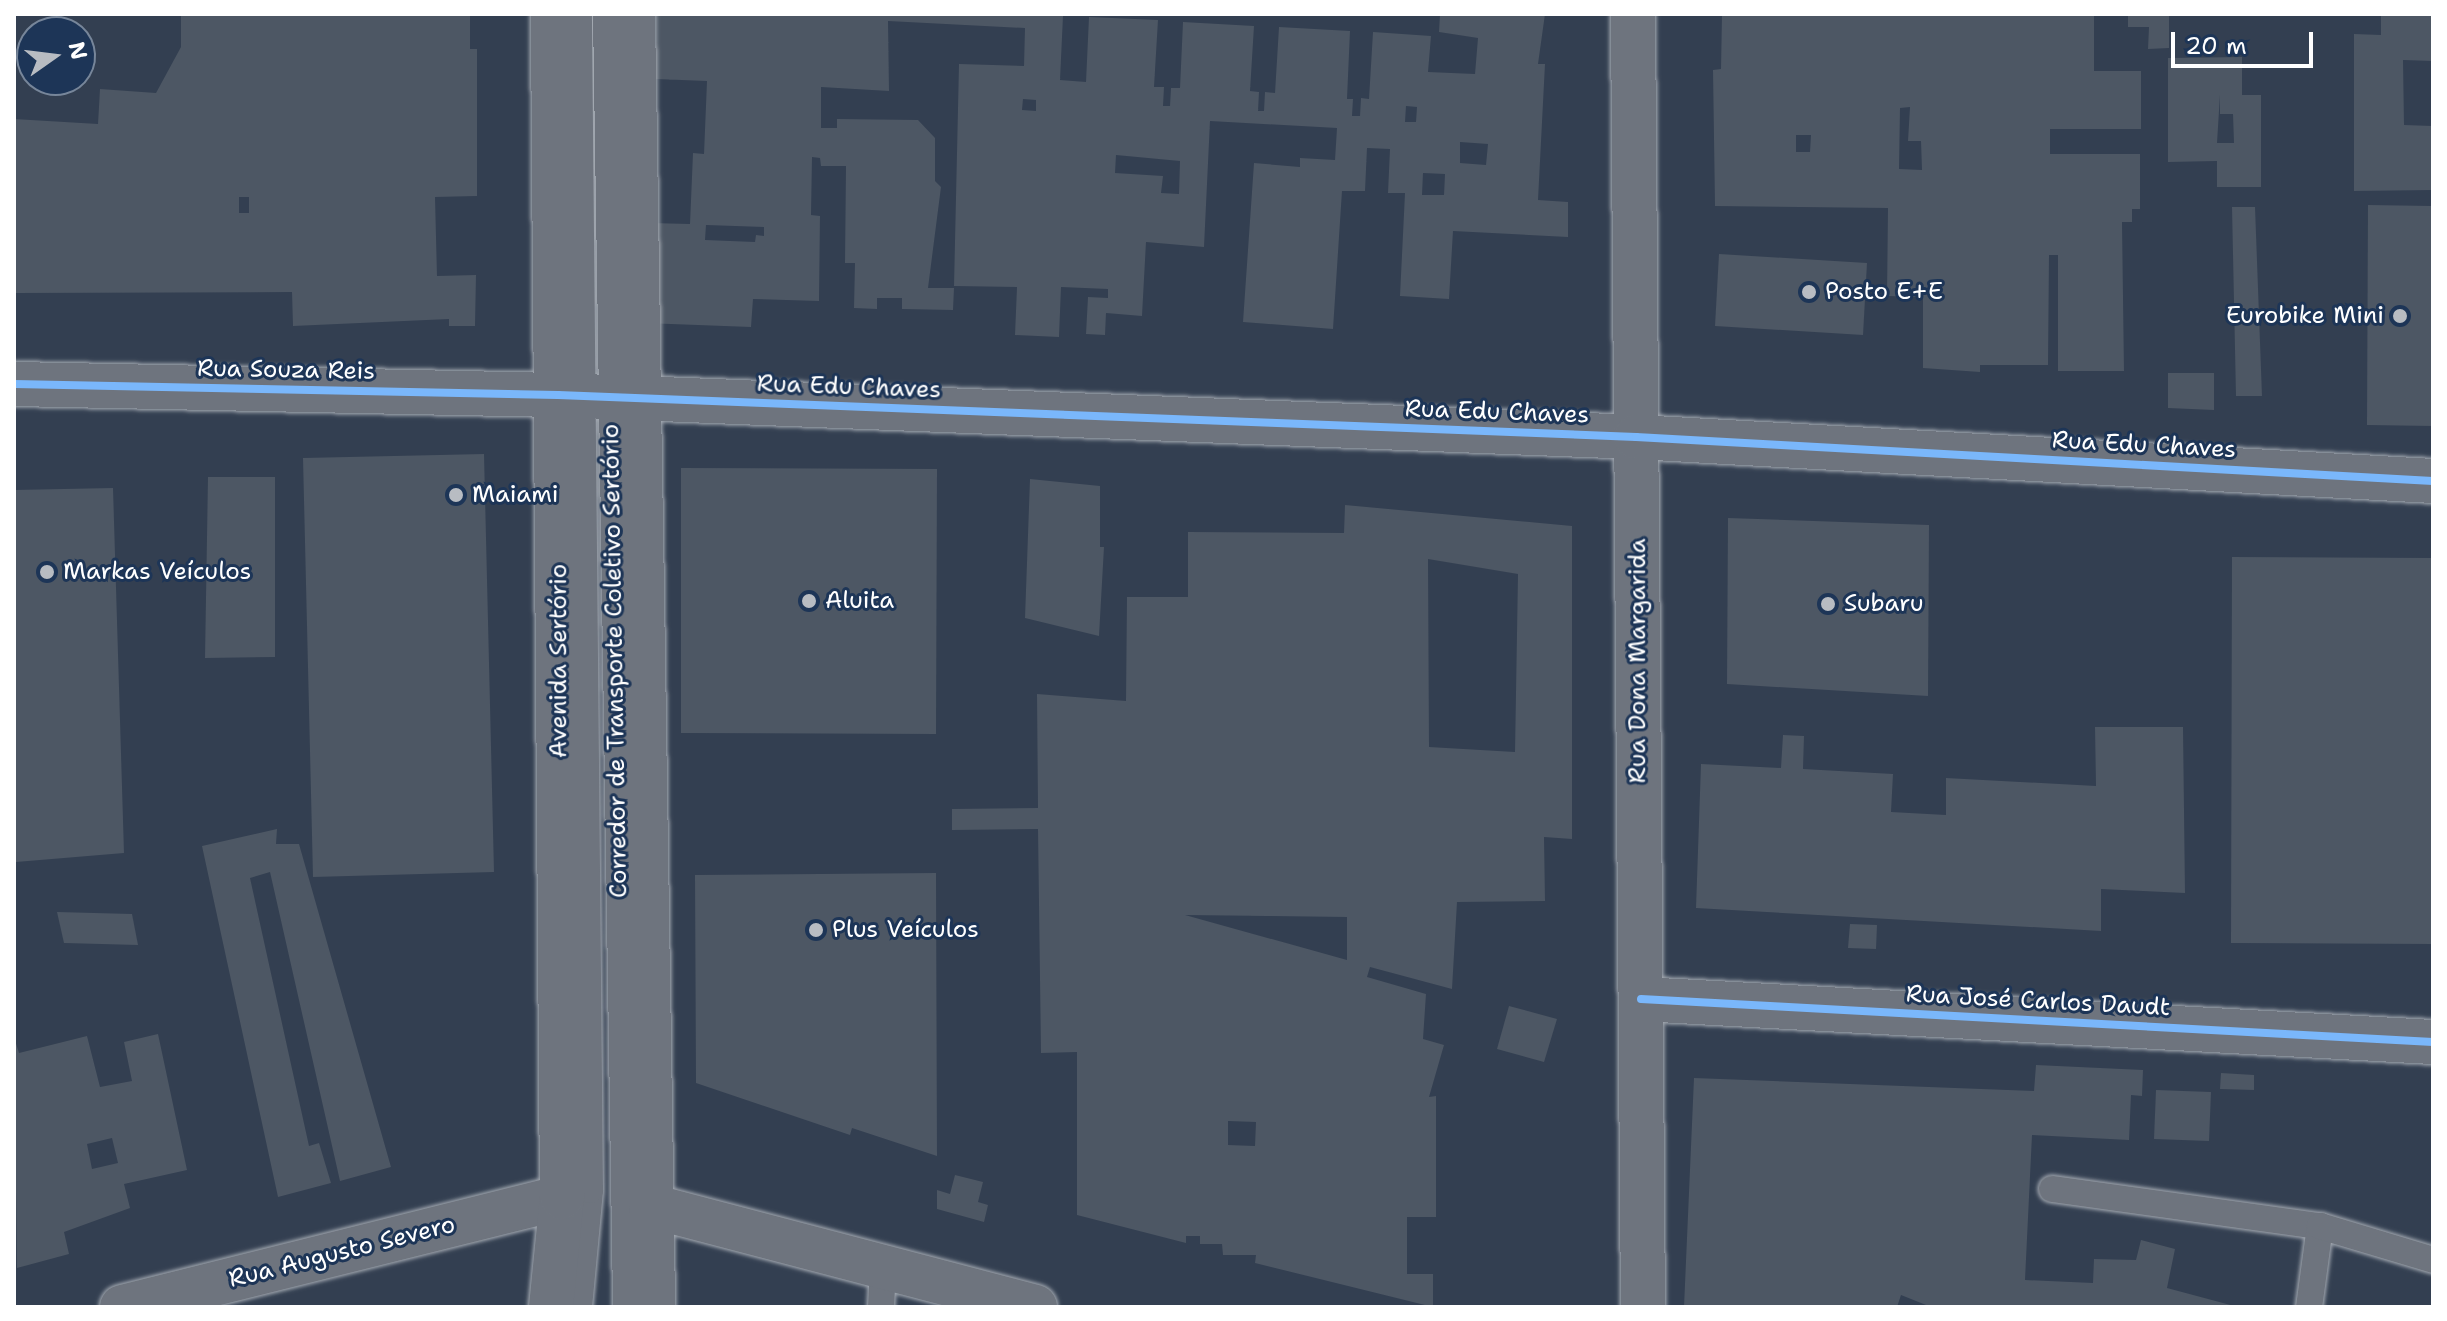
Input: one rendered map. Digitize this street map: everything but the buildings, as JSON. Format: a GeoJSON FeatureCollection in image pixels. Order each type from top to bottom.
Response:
{"type":"FeatureCollection","features":[{"type":"Feature","properties":{"kind":"main road","name":"Avenida Sertório"},"geometry":{"type":"LineString","coordinates":[[553,14],[597,397],[637,1202],[653,1307]]}},
{"type":"Feature","properties":{"kind":"main road","name":"Avenida Sertório"},"geometry":{"type":"LineString","coordinates":[[551,1307],[576,1194],[597,397],[633,14]]}},
{"type":"Feature","properties":{"kind":"main road","name":"Rua Dona Margarida"},"geometry":{"type":"LineString","coordinates":[[1633,14],[1643,1307]]}},
{"type":"Feature","properties":{"kind":"main road","name":"Rua Souza Reis"},"geometry":{"type":"LineString","coordinates":[[14,384],[597,397]]}},
{"type":"Feature","properties":{"kind":"main road","name":"Rua Edu Chaves"},"geometry":{"type":"LineString","coordinates":[[597,397],[1636,437],[2433,481]]}},
{"type":"Feature","properties":{"kind":"main road","name":"Rua José Carlos Daudt"},"geometry":{"type":"LineString","coordinates":[[1641,999],[2433,1042]]}},
{"type":"Feature","properties":{"kind":"main road","name":"Rua Augusto Severo"},"geometry":{"type":"LineString","coordinates":[[122,1307],[576,1194]]}},
{"type":"Feature","properties":{"kind":"main road"},"geometry":{"type":"LineString","coordinates":[[637,1202],[882,1287],[1035,1307]]}},
{"type":"Feature","properties":{"kind":"lane","name":"Corredor de Transporte Coletivo Sertório"},"geometry":{"type":"LineString","coordinates":[[579,14],[597,397]]}},
{"type":"Feature","properties":{"kind":"lane","name":"Corredor de Transporte Coletivo Sertório"},"geometry":{"type":"LineString","coordinates":[[597,397],[606,14]]}},
{"type":"Feature","properties":{"kind":"lane"},"geometry":{"type":"LineString","coordinates":[[2052,1189],[2320,1226],[2433,1260]]}},
{"type":"Feature","properties":{"kind":"lane"},"geometry":{"type":"LineString","coordinates":[[576,1194],[579,1307]]}},
{"type":"Feature","properties":{"kind":"lane"},"geometry":{"type":"LineString","coordinates":[[626,1307],[637,1202]]}},
{"type":"Feature","properties":{"kind":"lane"},"geometry":{"type":"LineString","coordinates":[[2309,1307],[2320,1226]]}},
{"type":"Feature","properties":{"kind":"cycle path"},"geometry":{"type":"LineString","coordinates":[[14,384],[558,395],[1636,437],[2433,481]]}},
{"type":"Feature","properties":{"kind":"cycle path"},"geometry":{"type":"LineString","coordinates":[[1641,999],[2433,1042]]}},
{"type":"Feature","properties":{"kind":"place","name":"Posto E+E"},"geometry":{"type":"Point","coordinates":[1809,292]}},
{"type":"Feature","properties":{"kind":"place","name":"Eurobike Mini"},"geometry":{"type":"Point","coordinates":[2400,316]}},
{"type":"Feature","properties":{"kind":"place","name":"Maiami"},"geometry":{"type":"Point","coordinates":[456,495]}},
{"type":"Feature","properties":{"kind":"place","name":"Markas Veículos"},"geometry":{"type":"Point","coordinates":[47,572]}},
{"type":"Feature","properties":{"kind":"place","name":"Aluita"},"geometry":{"type":"Point","coordinates":[809,601]}},
{"type":"Feature","properties":{"kind":"place","name":"Subaru"},"geometry":{"type":"Point","coordinates":[1828,604]}},
{"type":"Feature","properties":{"kind":"place","name":"Plus Veículos"},"geometry":{"type":"Point","coordinates":[816,930]}}]}
